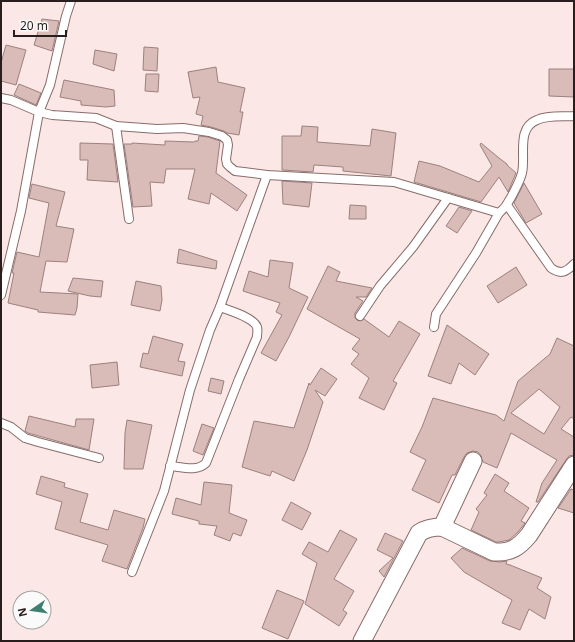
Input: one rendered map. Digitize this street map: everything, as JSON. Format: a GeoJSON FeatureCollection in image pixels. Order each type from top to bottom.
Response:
{"type":"FeatureCollection","features":[{"type":"Feature","properties":{"kind":"street"},"geometry":{"type":"LineString","coordinates":[[442,527],[473,461]]}},
{"type":"Feature","properties":{"kind":"street"},"geometry":{"type":"LineString","coordinates":[[362,641],[419,533],[424,529],[442,527],[494,552],[513,550],[522,544],[529,535],[572,474]]}},
{"type":"Feature","properties":{"kind":"lane"},"geometry":{"type":"LineString","coordinates":[[1,295],[21,211],[39,112],[50,85],[70,1]]}},
{"type":"Feature","properties":{"kind":"lane"},"geometry":{"type":"LineString","coordinates":[[1,98],[11,100],[39,112],[52,115],[96,118],[116,126],[158,129],[183,128],[210,132],[222,136],[228,142],[226,160],[227,164],[235,171],[267,175],[394,182],[499,214]]}},
{"type":"Feature","properties":{"kind":"lane"},"geometry":{"type":"LineString","coordinates":[[434,327],[436,314],[476,253],[499,214],[507,205],[522,174],[524,136],[526,129],[536,120],[574,116]]}},
{"type":"Feature","properties":{"kind":"lane"},"geometry":{"type":"LineString","coordinates":[[116,126],[130,219]]}},
{"type":"Feature","properties":{"kind":"lane"},"geometry":{"type":"LineString","coordinates":[[132,572],[164,491],[190,390],[210,330],[220,307],[267,175]]}},
{"type":"Feature","properties":{"kind":"lane"},"geometry":{"type":"LineString","coordinates":[[360,316],[380,286],[413,247],[448,198]]}},
{"type":"Feature","properties":{"kind":"lane"},"geometry":{"type":"LineString","coordinates":[[507,205],[551,268],[561,272],[574,264]]}},
{"type":"Feature","properties":{"kind":"lane"},"geometry":{"type":"LineString","coordinates":[[170,466],[194,468],[203,466],[206,463],[257,337],[258,330],[253,321],[220,307]]}},
{"type":"Feature","properties":{"kind":"lane"},"geometry":{"type":"LineString","coordinates":[[1,423],[11,427],[25,438],[99,458]]}},
{"type":"Feature","properties":{"kind":"building"},"geometry":{"type":"Polygon","coordinates":[[[42,19],[59,21],[52,51],[34,45],[42,19]]]}},
{"type":"Feature","properties":{"kind":"building"},"geometry":{"type":"Polygon","coordinates":[[[6,45],[26,50],[16,85],[1,81],[1,63],[6,45]]]}},
{"type":"Feature","properties":{"kind":"building"},"geometry":{"type":"Polygon","coordinates":[[[144,47],[158,48],[157,71],[143,70],[144,47]]]}},
{"type":"Feature","properties":{"kind":"building"},"geometry":{"type":"Polygon","coordinates":[[[95,50],[117,54],[114,71],[93,64],[95,50]]]}},
{"type":"Feature","properties":{"kind":"building"},"geometry":{"type":"Polygon","coordinates":[[[216,67],[218,82],[245,88],[240,112],[243,112],[239,135],[201,125],[203,116],[196,114],[200,97],[193,98],[188,72],[216,67]]]}},
{"type":"Feature","properties":{"kind":"building"},"geometry":{"type":"Polygon","coordinates":[[[549,69],[574,69],[574,97],[549,96],[549,69]]]}},
{"type":"Feature","properties":{"kind":"building"},"geometry":{"type":"Polygon","coordinates":[[[146,74],[159,74],[158,92],[145,91],[146,74]]]}},
{"type":"Feature","properties":{"kind":"building"},"geometry":{"type":"Polygon","coordinates":[[[64,80],[114,90],[115,106],[106,107],[81,105],[81,101],[60,97],[64,80]]]}},
{"type":"Feature","properties":{"kind":"building"},"geometry":{"type":"Polygon","coordinates":[[[19,84],[41,93],[36,105],[14,95],[19,84]]]}},
{"type":"Feature","properties":{"kind":"building"},"geometry":{"type":"Polygon","coordinates":[[[302,126],[318,127],[317,142],[370,146],[372,129],[396,133],[391,176],[343,171],[343,167],[315,165],[313,172],[282,170],[282,136],[301,136],[302,126]]]}},
{"type":"Feature","properties":{"kind":"building"},"geometry":{"type":"Polygon","coordinates":[[[199,136],[220,141],[216,173],[247,195],[237,211],[211,193],[209,204],[188,199],[195,169],[166,169],[164,183],[150,182],[152,206],[133,207],[124,144],[165,145],[165,141],[194,142],[198,141],[199,136]]]}},
{"type":"Feature","properties":{"kind":"building"},"geometry":{"type":"Polygon","coordinates":[[[80,143],[113,144],[118,182],[87,180],[88,160],[80,160],[80,143]]]}},
{"type":"Feature","properties":{"kind":"building"},"geometry":{"type":"Polygon","coordinates":[[[481,143],[516,173],[508,192],[499,177],[481,202],[414,182],[419,161],[440,166],[479,182],[492,166],[480,145],[481,143]]]}},
{"type":"Feature","properties":{"kind":"building"},"geometry":{"type":"Polygon","coordinates":[[[282,181],[312,183],[309,207],[283,204],[282,181]]]}},
{"type":"Feature","properties":{"kind":"building"},"geometry":{"type":"Polygon","coordinates":[[[524,183],[542,214],[526,223],[514,203],[524,183]]]}},
{"type":"Feature","properties":{"kind":"building"},"geometry":{"type":"Polygon","coordinates":[[[32,184],[65,192],[56,226],[74,229],[67,262],[46,261],[40,292],[78,294],[75,315],[38,312],[38,310],[8,303],[14,273],[12,273],[17,252],[39,257],[49,203],[29,198],[32,184]]]}},
{"type":"Feature","properties":{"kind":"building"},"geometry":{"type":"Polygon","coordinates":[[[350,205],[366,206],[366,219],[349,219],[350,205]]]}},
{"type":"Feature","properties":{"kind":"building"},"geometry":{"type":"Polygon","coordinates":[[[459,207],[472,211],[457,233],[446,226],[459,207]]]}},
{"type":"Feature","properties":{"kind":"building"},"geometry":{"type":"Polygon","coordinates":[[[179,249],[217,261],[216,269],[177,263],[179,249]]]}},
{"type":"Feature","properties":{"kind":"building"},"geometry":{"type":"Polygon","coordinates":[[[270,260],[293,263],[289,288],[308,297],[276,361],[261,353],[282,315],[276,312],[280,303],[243,291],[249,271],[268,277],[270,260]]]}},
{"type":"Feature","properties":{"kind":"building"},"geometry":{"type":"Polygon","coordinates":[[[328,266],[340,272],[336,281],[372,288],[366,297],[356,297],[363,301],[355,313],[355,318],[357,320],[360,321],[364,319],[389,337],[399,321],[420,334],[393,381],[397,383],[384,410],[359,398],[369,378],[351,364],[359,354],[352,349],[360,339],[307,309],[328,266]]]}},
{"type":"Feature","properties":{"kind":"building"},"geometry":{"type":"Polygon","coordinates":[[[516,267],[527,285],[498,303],[487,286],[516,267]]]}},
{"type":"Feature","properties":{"kind":"building"},"geometry":{"type":"Polygon","coordinates":[[[73,278],[103,281],[101,297],[68,291],[73,278]]]}},
{"type":"Feature","properties":{"kind":"building"},"geometry":{"type":"Polygon","coordinates":[[[136,281],[161,286],[162,300],[160,311],[131,305],[136,281]]]}},
{"type":"Feature","properties":{"kind":"building"},"geometry":{"type":"Polygon","coordinates":[[[447,325],[489,354],[475,375],[459,363],[451,384],[428,376],[447,325]]]}},
{"type":"Feature","properties":{"kind":"building"},"geometry":{"type":"Polygon","coordinates":[[[153,336],[183,344],[178,361],[185,362],[182,376],[140,367],[143,353],[148,354],[153,336]]]}},
{"type":"Feature","properties":{"kind":"building"},"geometry":{"type":"Polygon","coordinates":[[[557,338],[574,346],[574,419],[571,417],[561,429],[574,437],[574,455],[569,456],[538,502],[536,502],[542,483],[557,460],[511,433],[497,468],[483,462],[478,452],[473,451],[467,453],[455,475],[452,475],[439,503],[412,490],[426,460],[410,452],[422,427],[433,398],[496,415],[504,421],[518,381],[550,354],[557,338]],[[539,389],[511,413],[544,434],[560,407],[539,389]]]}},
{"type":"Feature","properties":{"kind":"building"},"geometry":{"type":"Polygon","coordinates":[[[117,362],[119,385],[92,388],[90,365],[117,362]]]}},
{"type":"Feature","properties":{"kind":"building"},"geometry":{"type":"Polygon","coordinates":[[[321,368],[337,379],[325,396],[315,390],[323,402],[307,450],[294,481],[272,471],[270,476],[242,467],[254,421],[294,428],[309,383],[310,385],[321,368]]]}},
{"type":"Feature","properties":{"kind":"building"},"geometry":{"type":"Polygon","coordinates":[[[211,378],[224,381],[221,394],[208,391],[211,378]]]}},
{"type":"Feature","properties":{"kind":"building"},"geometry":{"type":"Polygon","coordinates":[[[29,416],[75,427],[76,419],[94,419],[89,450],[28,433],[25,431],[29,416]]]}},
{"type":"Feature","properties":{"kind":"building"},"geometry":{"type":"Polygon","coordinates":[[[127,420],[152,425],[143,469],[124,469],[125,433],[127,420]]]}},
{"type":"Feature","properties":{"kind":"building"},"geometry":{"type":"Polygon","coordinates":[[[202,424],[214,428],[203,455],[193,451],[202,424]]]}},
{"type":"Feature","properties":{"kind":"building"},"geometry":{"type":"Polygon","coordinates":[[[495,474],[509,483],[504,491],[529,508],[521,521],[525,523],[518,532],[509,540],[499,542],[471,530],[479,512],[476,509],[487,495],[484,493],[495,474]]]}},
{"type":"Feature","properties":{"kind":"building"},"geometry":{"type":"Polygon","coordinates":[[[41,476],[65,483],[64,487],[88,494],[80,522],[108,530],[114,510],[145,519],[127,569],[102,561],[108,545],[55,529],[62,502],[36,494],[41,476]]]}},
{"type":"Feature","properties":{"kind":"building"},"geometry":{"type":"Polygon","coordinates":[[[204,482],[232,485],[229,513],[247,520],[241,536],[233,533],[230,541],[214,535],[217,526],[199,524],[199,521],[172,514],[176,498],[201,505],[204,482]]]}},
{"type":"Feature","properties":{"kind":"building"},"geometry":{"type":"Polygon","coordinates":[[[571,489],[574,490],[574,513],[558,508],[571,489]]]}},
{"type":"Feature","properties":{"kind":"building"},"geometry":{"type":"Polygon","coordinates":[[[291,502],[311,513],[302,530],[282,520],[291,502]]]}},
{"type":"Feature","properties":{"kind":"building"},"geometry":{"type":"Polygon","coordinates":[[[340,530],[357,539],[334,579],[354,591],[343,610],[347,613],[339,626],[305,604],[317,563],[302,554],[309,542],[328,552],[340,530]]]}},
{"type":"Feature","properties":{"kind":"building"},"geometry":{"type":"Polygon","coordinates":[[[385,533],[403,541],[384,577],[379,571],[393,558],[377,550],[385,533]]]}},
{"type":"Feature","properties":{"kind":"building"},"geometry":{"type":"Polygon","coordinates":[[[462,548],[490,561],[507,561],[506,564],[542,578],[537,588],[551,597],[545,619],[529,609],[520,630],[502,623],[512,600],[464,572],[451,558],[462,548]]]}},
{"type":"Feature","properties":{"kind":"building"},"geometry":{"type":"Polygon","coordinates":[[[277,590],[304,601],[288,639],[262,628],[277,590]]]}}]}
